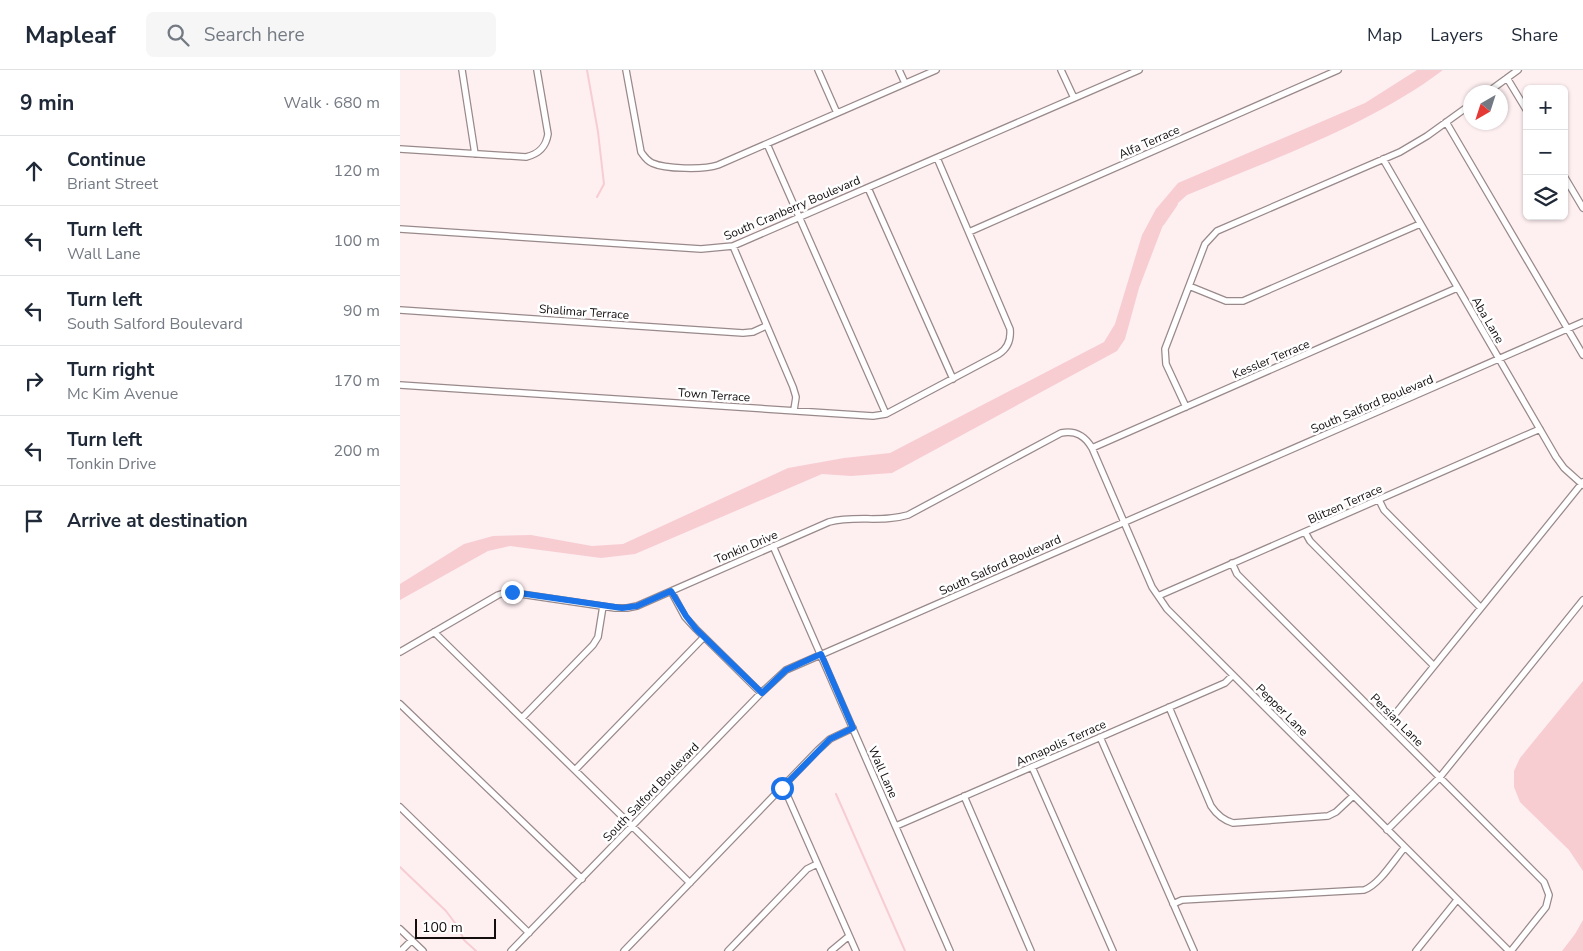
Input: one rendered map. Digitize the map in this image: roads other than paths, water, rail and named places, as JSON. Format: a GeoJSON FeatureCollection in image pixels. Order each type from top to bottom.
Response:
{"type":"FeatureCollection","features":[{"type":"Feature","properties":{"kind":"street"},"geometry":{"type":"LineString","coordinates":[[462,70],[475,154]]}},
{"type":"Feature","properties":{"kind":"street"},"geometry":{"type":"LineString","coordinates":[[400,149],[526,157],[539,152],[546,144],[548,134],[538,70]]}},
{"type":"Feature","properties":{"kind":"street"},"geometry":{"type":"LineString","coordinates":[[626,70],[641,152],[645,158],[656,164],[701,169],[710,168],[767,144],[936,70]]}},
{"type":"Feature","properties":{"kind":"street"},"geometry":{"type":"LineString","coordinates":[[818,70],[837,113]]}},
{"type":"Feature","properties":{"kind":"street"},"geometry":{"type":"LineString","coordinates":[[899,70],[905,84]]}},
{"type":"Feature","properties":{"kind":"street"},"geometry":{"type":"LineString","coordinates":[[1061,70],[1074,98]]}},
{"type":"Feature","properties":{"kind":"street","name":"South Cranberry Boulevard"},"geometry":{"type":"LineString","coordinates":[[400,230],[701,249],[733,246],[1138,70]]}},
{"type":"Feature","properties":{"kind":"street","name":"Alfa Terrace"},"geometry":{"type":"LineString","coordinates":[[969,232],[1338,70]]}},
{"type":"Feature","properties":{"kind":"street"},"geometry":{"type":"LineString","coordinates":[[1498,85],[1518,70]]}},
{"type":"Feature","properties":{"kind":"street"},"geometry":{"type":"LineString","coordinates":[[1507,78],[1523,105]]}},
{"type":"Feature","properties":{"kind":"street"},"geometry":{"type":"LineString","coordinates":[[1186,407],[1166,364],[1164,354],[1205,244],[1217,231],[1413,145],[1463,110]]}},
{"type":"Feature","properties":{"kind":"street"},"geometry":{"type":"LineString","coordinates":[[1446,122],[1583,355]]}},
{"type":"Feature","properties":{"kind":"street"},"geometry":{"type":"LineString","coordinates":[[767,144],[886,414]]}},
{"type":"Feature","properties":{"kind":"street"},"geometry":{"type":"LineString","coordinates":[[937,158],[969,232]]}},
{"type":"Feature","properties":{"kind":"street","name":"Aba Lane"},"geometry":{"type":"LineString","coordinates":[[1383,159],[1560,464],[1582,483]]}},
{"type":"Feature","properties":{"kind":"street"},"geometry":{"type":"LineString","coordinates":[[1568,183],[1583,208]]}},
{"type":"Feature","properties":{"kind":"street"},"geometry":{"type":"LineString","coordinates":[[868,188],[953,379]]}},
{"type":"Feature","properties":{"kind":"street"},"geometry":{"type":"LineString","coordinates":[[1189,286],[1226,301],[1243,301],[1420,224]]}},
{"type":"Feature","properties":{"kind":"street","name":"Town Terrace"},"geometry":{"type":"LineString","coordinates":[[400,385],[873,416],[886,414],[999,354],[1008,344],[1010,329],[969,232]]}},
{"type":"Feature","properties":{"kind":"street"},"geometry":{"type":"LineString","coordinates":[[733,246],[793,387],[796,397],[794,410]]}},
{"type":"Feature","properties":{"kind":"street","name":"Kessler Terrace"},"geometry":{"type":"LineString","coordinates":[[1092,448],[1458,288]]}},
{"type":"Feature","properties":{"kind":"street","name":"Shalimar Terrace"},"geometry":{"type":"LineString","coordinates":[[400,310],[743,333],[753,332],[766,326]]}},
{"type":"Feature","properties":{"kind":"street","name":"South Salford Boulevard"},"geometry":{"type":"LineString","coordinates":[[512,951],[786,670],[1583,322]]}},
{"type":"Feature","properties":{"kind":"street","name":"Blitzen Terrace"},"geometry":{"type":"LineString","coordinates":[[1158,596],[1540,429]]}},
{"type":"Feature","properties":{"kind":"street","name":"Tonkin Drive"},"geometry":{"type":"LineString","coordinates":[[400,652],[498,595],[507,592],[603,606],[632,608],[834,521],[893,518],[908,515],[1061,433],[1077,433],[1086,439],[1092,448]]}},
{"type":"Feature","properties":{"kind":"street","name":"Pepper Lane"},"geometry":{"type":"LineString","coordinates":[[1092,448],[1158,596],[1167,609],[1510,951]]}},
{"type":"Feature","properties":{"kind":"street"},"geometry":{"type":"LineString","coordinates":[[1387,724],[1582,483]]}},
{"type":"Feature","properties":{"kind":"street"},"geometry":{"type":"LineString","coordinates":[[1379,500],[1384,510],[1481,608]]}},
{"type":"Feature","properties":{"kind":"street"},"geometry":{"type":"LineString","coordinates":[[1305,532],[1310,541],[1434,666]]}},
{"type":"Feature","properties":{"kind":"street","name":"Wall Lane"},"geometry":{"type":"LineString","coordinates":[[773,546],[950,951]]}},
{"type":"Feature","properties":{"kind":"street","name":"Persian Lane"},"geometry":{"type":"LineString","coordinates":[[1232,563],[1238,574],[1542,879],[1548,890],[1546,907],[1510,951]]}},
{"type":"Feature","properties":{"kind":"street"},"geometry":{"type":"LineString","coordinates":[[671,591],[686,616],[704,637],[762,693]]}},
{"type":"Feature","properties":{"kind":"street"},"geometry":{"type":"LineString","coordinates":[[1387,830],[1440,777],[1583,600]]}},
{"type":"Feature","properties":{"kind":"street"},"geometry":{"type":"LineString","coordinates":[[522,718],[593,645],[598,637],[603,606]]}},
{"type":"Feature","properties":{"kind":"street"},"geometry":{"type":"LineString","coordinates":[[434,632],[690,883]]}},
{"type":"Feature","properties":{"kind":"street"},"geometry":{"type":"LineString","coordinates":[[575,770],[704,637]]}},
{"type":"Feature","properties":{"kind":"street","name":"Annapolis Terrace"},"geometry":{"type":"LineString","coordinates":[[896,826],[1225,683],[1233,675]]}},
{"type":"Feature","properties":{"kind":"street"},"geometry":{"type":"LineString","coordinates":[[400,704],[582,879]]}},
{"type":"Feature","properties":{"kind":"street"},"geometry":{"type":"LineString","coordinates":[[1169,707],[1212,806],[1216,814],[1224,820],[1233,823],[1321,817],[1336,812],[1353,796]]}},
{"type":"Feature","properties":{"kind":"street"},"geometry":{"type":"LineString","coordinates":[[624,951],[830,739],[853,728]]}},
{"type":"Feature","properties":{"kind":"street"},"geometry":{"type":"LineString","coordinates":[[1100,737],[1194,951]]}},
{"type":"Feature","properties":{"kind":"street"},"geometry":{"type":"LineString","coordinates":[[1032,767],[1113,951]]}},
{"type":"Feature","properties":{"kind":"street"},"geometry":{"type":"LineString","coordinates":[[782,788],[788,797],[856,951]]}},
{"type":"Feature","properties":{"kind":"street"},"geometry":{"type":"LineString","coordinates":[[964,796],[1031,951]]}},
{"type":"Feature","properties":{"kind":"street"},"geometry":{"type":"LineString","coordinates":[[400,807],[529,933]]}},
{"type":"Feature","properties":{"kind":"street"},"geometry":{"type":"LineString","coordinates":[[1173,904],[1182,900],[1364,890],[1376,882],[1404,847]]}},
{"type":"Feature","properties":{"kind":"street"},"geometry":{"type":"LineString","coordinates":[[728,951],[807,869],[817,864]]}},
{"type":"Feature","properties":{"kind":"street"},"geometry":{"type":"LineString","coordinates":[[1416,951],[1457,900]]}},
{"type":"Feature","properties":{"kind":"street"},"geometry":{"type":"LineString","coordinates":[[400,929],[423,951]]}},
{"type":"Feature","properties":{"kind":"street"},"geometry":{"type":"LineString","coordinates":[[831,951],[849,936]]}},
{"type":"Feature","properties":{"kind":"street"},"geometry":{"type":"LineString","coordinates":[[401,951],[412,940]]}},
{"type":"Feature","properties":{"kind":"waterway"},"geometry":{"type":"LineString","coordinates":[[587,70],[598,132],[604,184],[597,197]]}},
{"type":"Feature","properties":{"kind":"waterway"},"geometry":{"type":"LineString","coordinates":[[1162,223],[1175,204]]}},
{"type":"Feature","properties":{"kind":"waterway"},"geometry":{"type":"LineString","coordinates":[[836,794],[905,951]]}},
{"type":"Feature","properties":{"kind":"waterway"},"geometry":{"type":"LineString","coordinates":[[400,867],[446,911],[458,927],[464,940],[476,951]]}}]}
